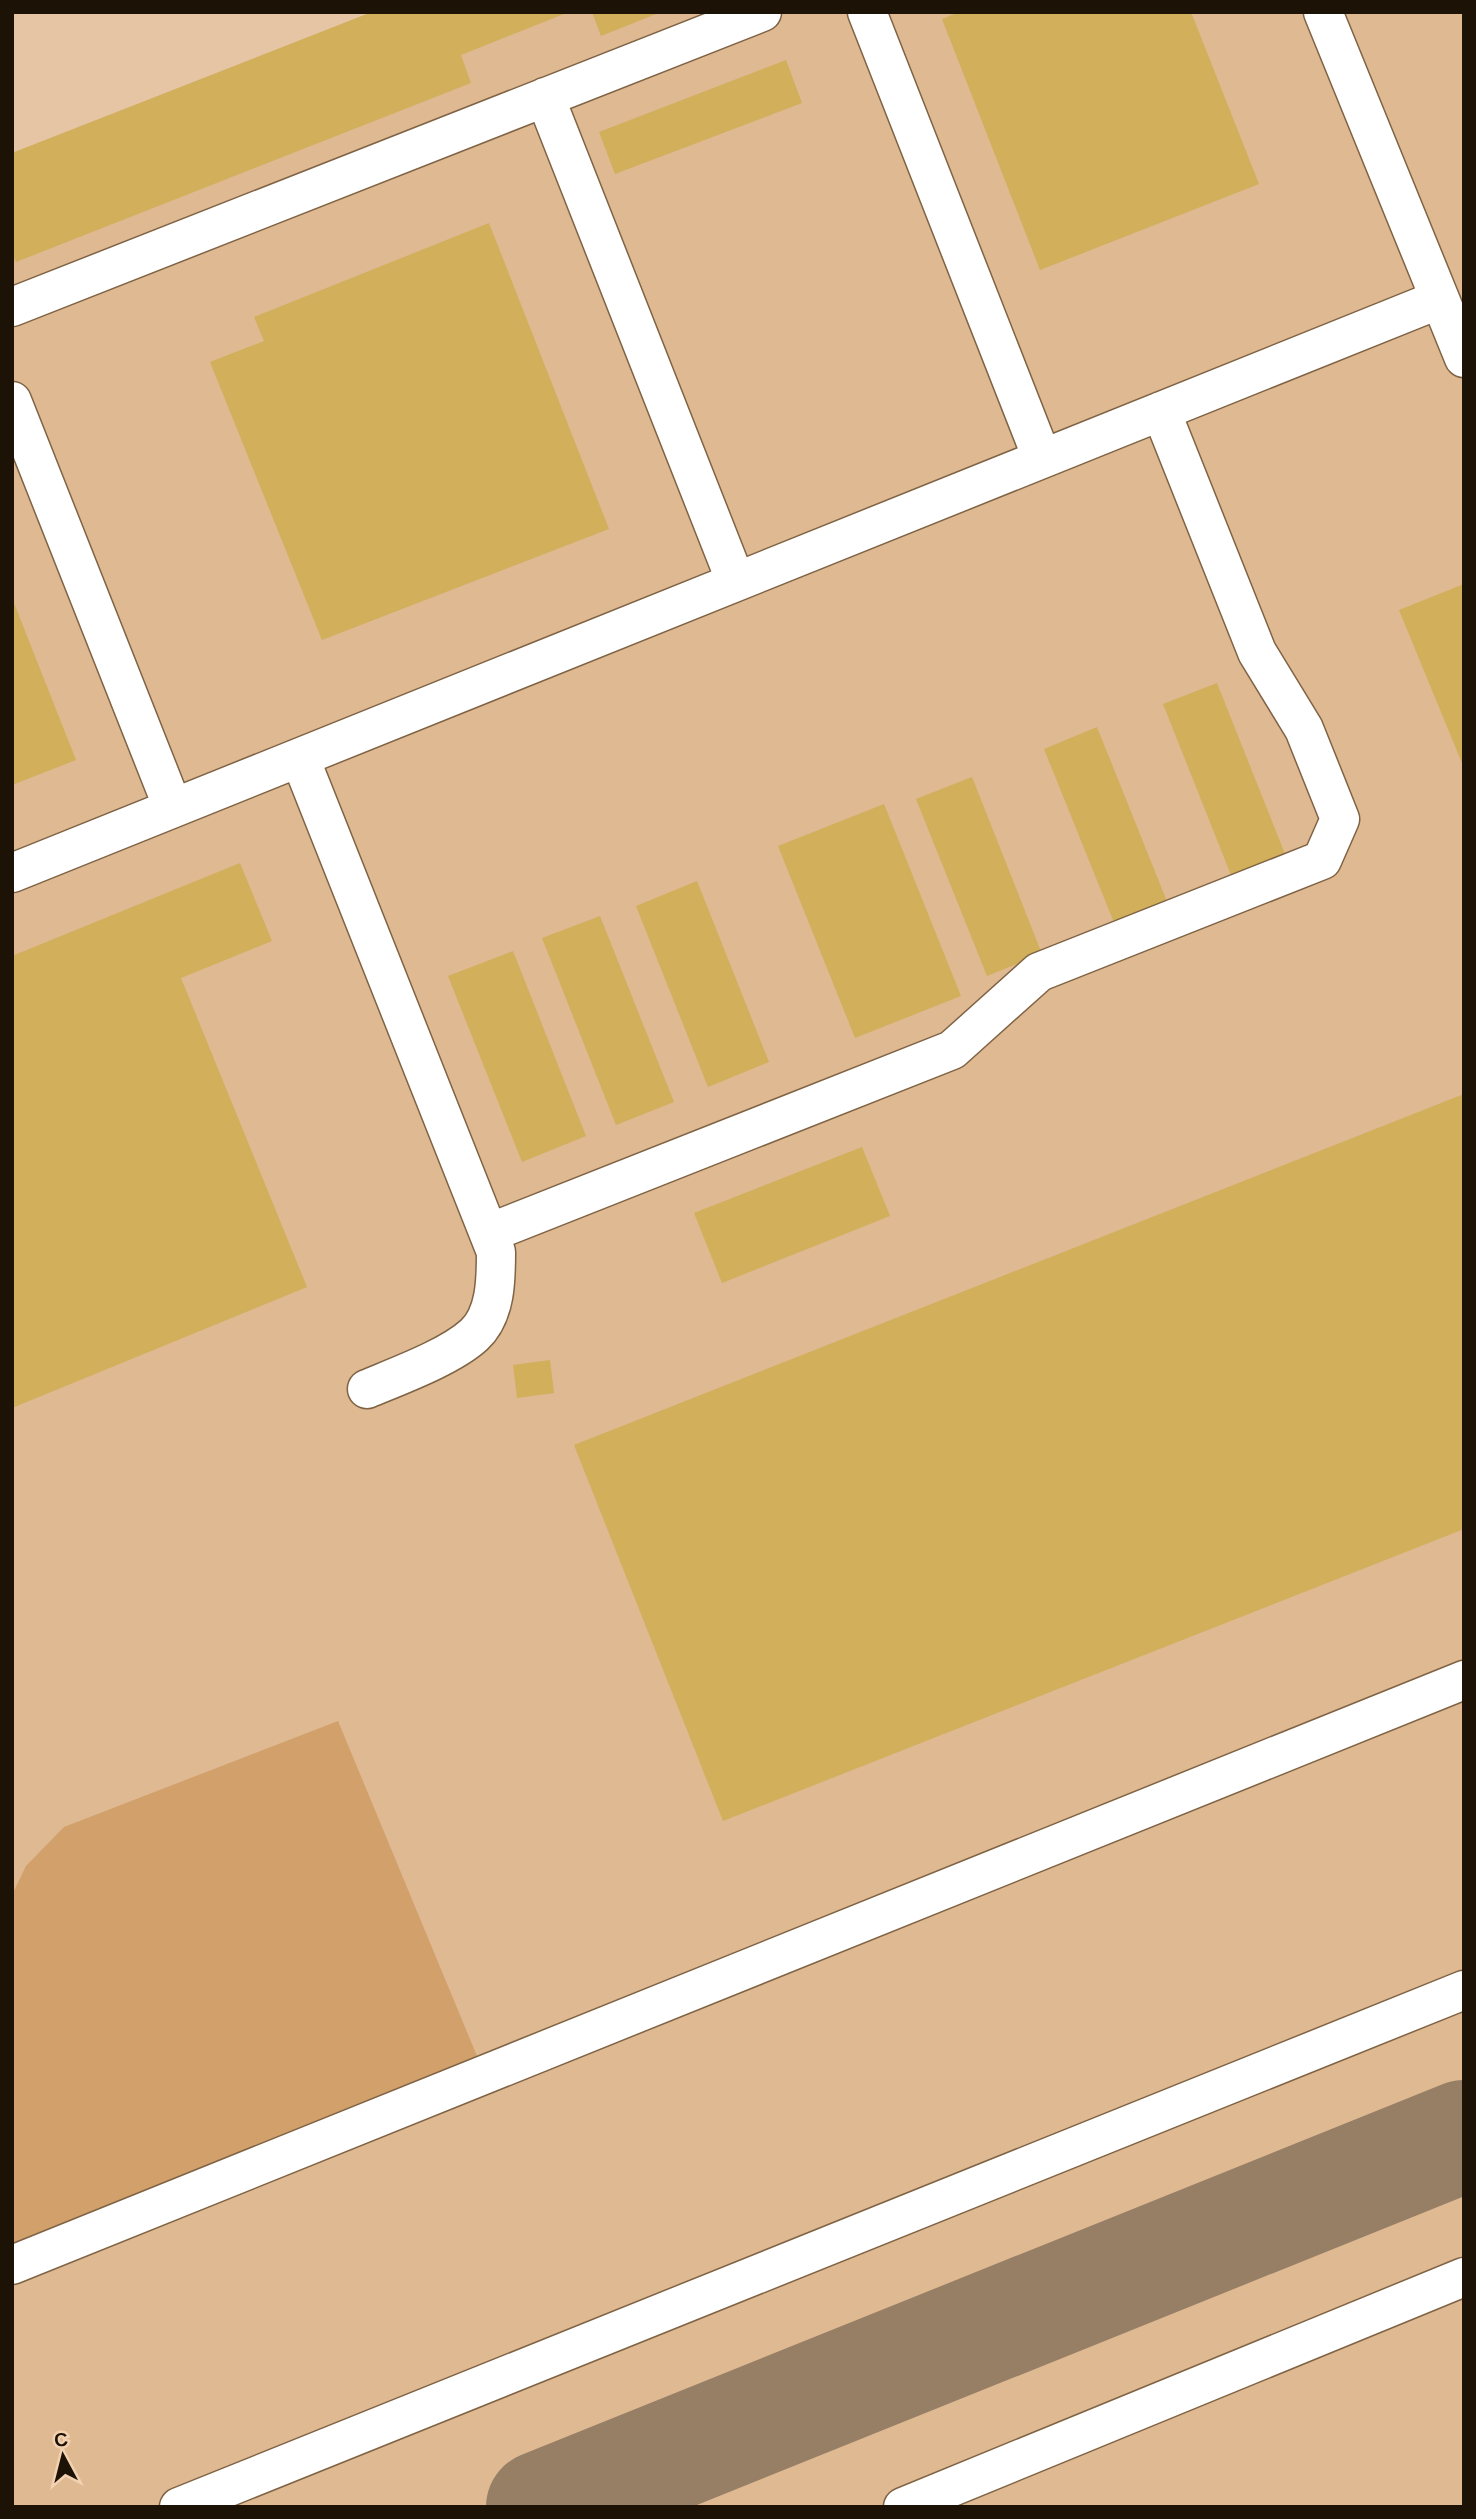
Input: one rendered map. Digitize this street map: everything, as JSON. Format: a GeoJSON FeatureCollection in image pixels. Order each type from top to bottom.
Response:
{"type":"FeatureCollection","features":[{"type":"Feature","properties":{"kind":"lane"},"geometry":{"type":"LineString","coordinates":[[12,307],[762,12]]}},
{"type":"Feature","properties":{"kind":"lane"},"geometry":{"type":"LineString","coordinates":[[867,12],[1042,458]]}},
{"type":"Feature","properties":{"kind":"lane"},"geometry":{"type":"LineString","coordinates":[[1323,12],[1464,358]]}},
{"type":"Feature","properties":{"kind":"lane"},"geometry":{"type":"LineString","coordinates":[[545,97],[736,582]]}},
{"type":"Feature","properties":{"kind":"lane"},"geometry":{"type":"LineString","coordinates":[[12,873],[1440,299]]}},
{"type":"Feature","properties":{"kind":"lane"},"geometry":{"type":"LineString","coordinates":[[12,401],[173,808]]}},
{"type":"Feature","properties":{"kind":"lane"},"geometry":{"type":"LineString","coordinates":[[489,1233],[952,1050],[1039,972],[1322,860],[1340,819],[1304,729],[1256,652],[1161,411]]}},
{"type":"Feature","properties":{"kind":"lane"},"geometry":{"type":"LineString","coordinates":[[300,758],[496,1252],[492,1301],[474,1335],[422,1365],[367,1389]]}},
{"type":"Feature","properties":{"kind":"lane"},"geometry":{"type":"LineString","coordinates":[[12,2265],[1464,1679]]}},
{"type":"Feature","properties":{"kind":"lane"},"geometry":{"type":"LineString","coordinates":[[179,2507],[1464,1990]]}},
{"type":"Feature","properties":{"kind":"lane"},"geometry":{"type":"LineString","coordinates":[[902,2507],[1464,2277]]}},
{"type":"Feature","properties":{"kind":"shaded area"},"geometry":{"type":"Polygon","coordinates":[[[372,12],[1464,12],[1464,2507],[12,2507],[12,153],[372,12]]]}},
{"type":"Feature","properties":{"kind":"shaded area"},"geometry":{"type":"Polygon","coordinates":[[[338,1721],[477,2056],[12,2244],[12,1895],[26,1866],[64,1827],[338,1721]]]}},
{"type":"Feature","properties":{"kind":"building"},"geometry":{"type":"Polygon","coordinates":[[[372,12],[569,12],[461,55],[471,83],[16,262],[12,254],[12,153],[372,12]]]}},
{"type":"Feature","properties":{"kind":"building"},"geometry":{"type":"Polygon","coordinates":[[[592,12],[661,12],[601,36],[592,12]]]}},
{"type":"Feature","properties":{"kind":"building"},"geometry":{"type":"Polygon","coordinates":[[[959,12],[1191,12],[1259,184],[1040,270],[942,19],[959,12]]]}},
{"type":"Feature","properties":{"kind":"building"},"geometry":{"type":"Polygon","coordinates":[[[786,60],[802,103],[615,174],[599,132],[786,60]]]}},
{"type":"Feature","properties":{"kind":"building"},"geometry":{"type":"Polygon","coordinates":[[[489,223],[609,529],[322,640],[210,362],[264,341],[254,317],[489,223]]]}},
{"type":"Feature","properties":{"kind":"building"},"geometry":{"type":"Polygon","coordinates":[[[1464,584],[1464,768],[1399,610],[1464,584]]]}},
{"type":"Feature","properties":{"kind":"building"},"geometry":{"type":"Polygon","coordinates":[[[12,598],[76,760],[12,785],[12,598]]]}},
{"type":"Feature","properties":{"kind":"building"},"geometry":{"type":"Polygon","coordinates":[[[1217,683],[1285,854],[1231,875],[1163,704],[1217,683]]]}},
{"type":"Feature","properties":{"kind":"building"},"geometry":{"type":"Polygon","coordinates":[[[1097,727],[1168,904],[1115,925],[1044,749],[1097,727]]]}},
{"type":"Feature","properties":{"kind":"building"},"geometry":{"type":"Polygon","coordinates":[[[972,777],[1042,954],[987,976],[916,799],[972,777]]]}},
{"type":"Feature","properties":{"kind":"building"},"geometry":{"type":"Polygon","coordinates":[[[884,804],[961,996],[855,1038],[778,846],[884,804]]]}},
{"type":"Feature","properties":{"kind":"building"},"geometry":{"type":"Polygon","coordinates":[[[240,863],[272,941],[181,978],[307,1287],[12,1408],[12,956],[240,863]]]}},
{"type":"Feature","properties":{"kind":"building"},"geometry":{"type":"Polygon","coordinates":[[[697,881],[769,1062],[708,1087],[636,906],[697,881]]]}},
{"type":"Feature","properties":{"kind":"building"},"geometry":{"type":"Polygon","coordinates":[[[600,916],[674,1102],[616,1125],[542,938],[600,916]]]}},
{"type":"Feature","properties":{"kind":"building"},"geometry":{"type":"Polygon","coordinates":[[[513,951],[586,1136],[522,1162],[448,976],[513,951]]]}},
{"type":"Feature","properties":{"kind":"building"},"geometry":{"type":"Polygon","coordinates":[[[1464,1094],[1464,1529],[723,1821],[574,1445],[1464,1094]]]}},
{"type":"Feature","properties":{"kind":"building"},"geometry":{"type":"Polygon","coordinates":[[[862,1147],[890,1216],[722,1283],[694,1213],[862,1147]]]}},
{"type":"Feature","properties":{"kind":"building"},"geometry":{"type":"Polygon","coordinates":[[[550,1360],[554,1393],[517,1398],[513,1365],[550,1360]]]}},
{"type":"Feature","properties":{"kind":"taxiway"},"geometry":{"type":"LineString","coordinates":[[542,2507],[1464,2136]]}}]}
